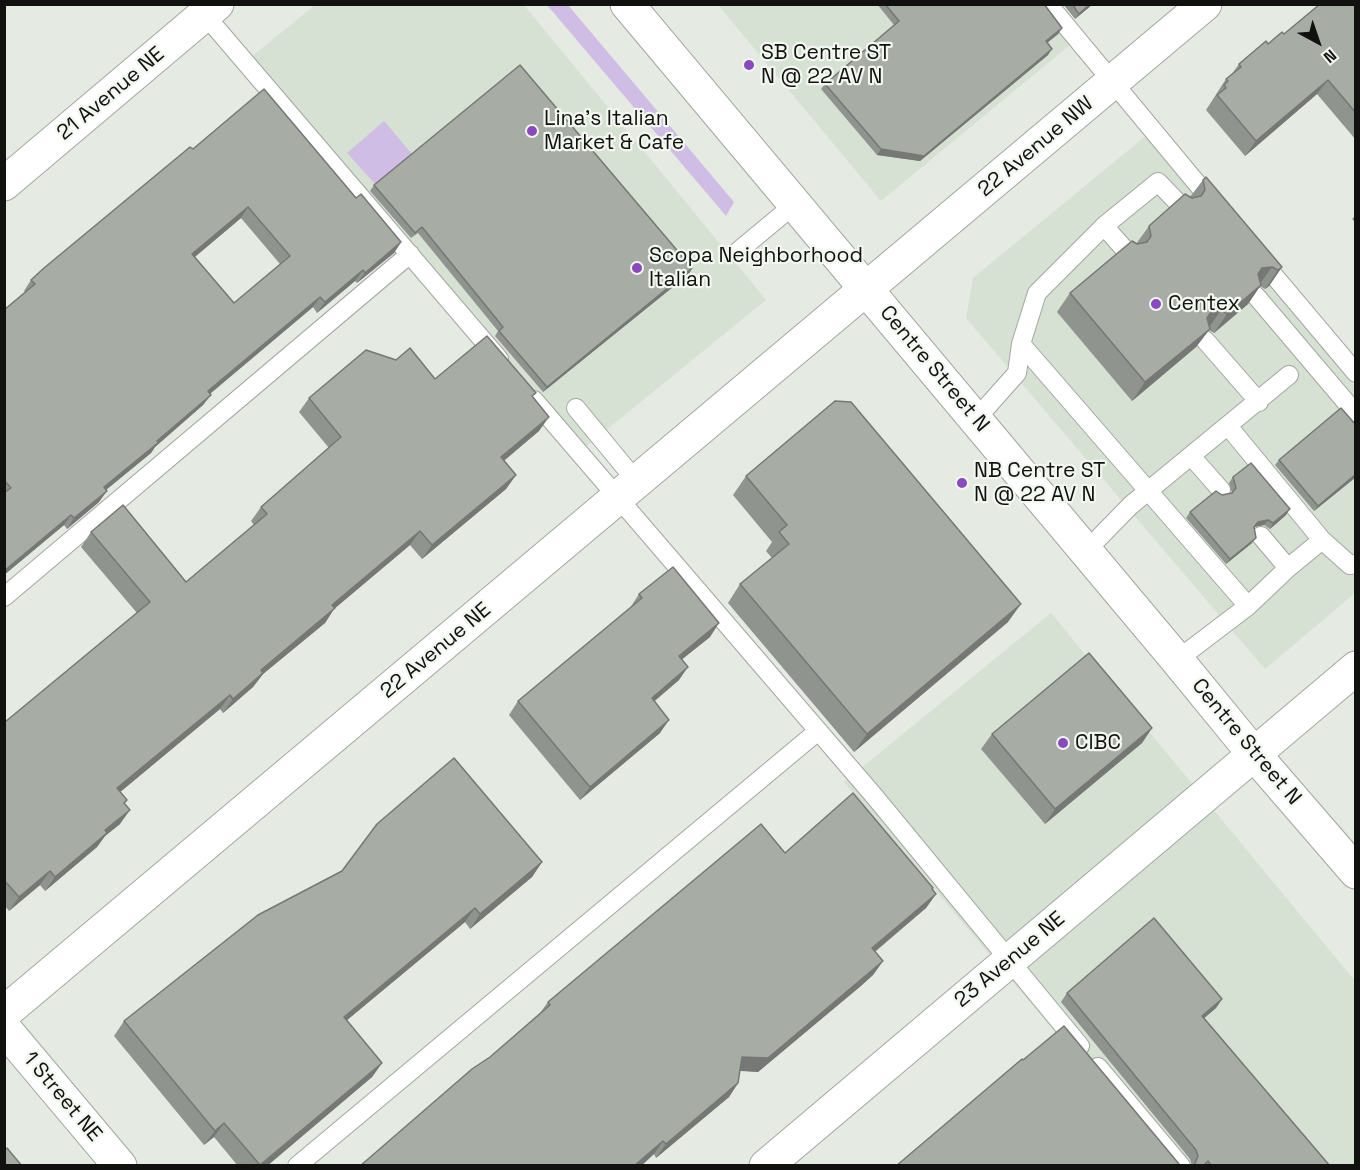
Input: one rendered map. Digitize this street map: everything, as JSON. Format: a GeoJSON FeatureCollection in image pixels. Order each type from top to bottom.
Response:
{"type":"FeatureCollection","features":[{"type":"Feature","properties":{"kind":"street","name":"Centre Street N"},"geometry":{"type":"LineString","coordinates":[[627,4],[1178,660],[1254,754],[1356,872]]}},
{"type":"Feature","properties":{"kind":"street","name":"22 Avenue NW"},"geometry":{"type":"LineString","coordinates":[[867,290],[1205,4]]}},
{"type":"Feature","properties":{"kind":"street","name":"21 Avenue NE"},"geometry":{"type":"LineString","coordinates":[[4,184],[206,8]]}},
{"type":"Feature","properties":{"kind":"street","name":"22 Avenue NE"},"geometry":{"type":"LineString","coordinates":[[4,1013],[867,290]]}},
{"type":"Feature","properties":{"kind":"street","name":"23 Avenue NE"},"geometry":{"type":"LineString","coordinates":[[766,1166],[1356,668]]}},
{"type":"Feature","properties":{"kind":"street","name":"1 Street NE"},"geometry":{"type":"LineString","coordinates":[[4,1028],[120,1166]]}},
{"type":"Feature","properties":{"kind":"lane"},"geometry":{"type":"LineString","coordinates":[[1048,4],[1225,218]]}},
{"type":"Feature","properties":{"kind":"lane"},"geometry":{"type":"LineString","coordinates":[[206,8],[509,371]]}},
{"type":"Feature","properties":{"kind":"lane"},"geometry":{"type":"LineString","coordinates":[[976,419],[1017,374],[1021,344],[1037,293],[1104,226],[1158,182],[1181,206]]}},
{"type":"Feature","properties":{"kind":"lane"},"geometry":{"type":"LineString","coordinates":[[736,253],[795,204]]}},
{"type":"Feature","properties":{"kind":"lane"},"geometry":{"type":"LineString","coordinates":[[1104,226],[1127,252]]}},
{"type":"Feature","properties":{"kind":"lane"},"geometry":{"type":"LineString","coordinates":[[1248,245],[1356,373]]}},
{"type":"Feature","properties":{"kind":"lane"},"geometry":{"type":"LineString","coordinates":[[4,597],[410,254]]}},
{"type":"Feature","properties":{"kind":"lane"},"geometry":{"type":"LineString","coordinates":[[1256,296],[1356,414]]}},
{"type":"Feature","properties":{"kind":"lane"},"geometry":{"type":"LineString","coordinates":[[1205,340],[1259,402]]}},
{"type":"Feature","properties":{"kind":"lane"},"geometry":{"type":"LineString","coordinates":[[1021,344],[1248,606]]}},
{"type":"Feature","properties":{"kind":"lane"},"geometry":{"type":"LineString","coordinates":[[1086,551],[1131,505],[1289,375]]}},
{"type":"Feature","properties":{"kind":"lane"},"geometry":{"type":"LineString","coordinates":[[525,389],[628,490]]}},
{"type":"Feature","properties":{"kind":"lane"},"geometry":{"type":"LineString","coordinates":[[576,408],[628,490],[818,731],[1181,1166]]}},
{"type":"Feature","properties":{"kind":"lane"},"geometry":{"type":"LineString","coordinates":[[1228,426],[1322,540],[1350,565],[1356,564]]}},
{"type":"Feature","properties":{"kind":"lane"},"geometry":{"type":"LineString","coordinates":[[1191,456],[1221,490]]}},
{"type":"Feature","properties":{"kind":"lane"},"geometry":{"type":"LineString","coordinates":[[1261,536],[1288,568]]}},
{"type":"Feature","properties":{"kind":"lane"},"geometry":{"type":"LineString","coordinates":[[1178,660],[1248,606],[1322,540]]}},
{"type":"Feature","properties":{"kind":"lane"},"geometry":{"type":"LineString","coordinates":[[297,1166],[818,731]]}},
{"type":"Feature","properties":{"kind":"shaded area"},"geometry":{"type":"Polygon","coordinates":[[[315,5],[524,5],[766,300],[578,453],[245,62],[315,5]]]}},
{"type":"Feature","properties":{"kind":"shaded area"},"geometry":{"type":"Polygon","coordinates":[[[547,5],[568,5],[734,202],[726,216],[547,5]]]}},
{"type":"Feature","properties":{"kind":"shaded area"},"geometry":{"type":"Polygon","coordinates":[[[718,5],[1039,5],[1071,44],[881,201],[718,5]]]}},
{"type":"Feature","properties":{"kind":"shaded area"},"geometry":{"type":"Polygon","coordinates":[[[384,121],[412,154],[376,185],[347,153],[384,121]]]}},
{"type":"Feature","properties":{"kind":"shaded area"},"geometry":{"type":"Polygon","coordinates":[[[1147,135],[1355,387],[1355,593],[1265,669],[966,318],[973,278],[1147,135]]]}},
{"type":"Feature","properties":{"kind":"shaded area"},"geometry":{"type":"Polygon","coordinates":[[[1051,613],[1355,981],[1355,1165],[1167,1165],[844,782],[1051,613]]]}},
{"type":"Feature","properties":{"kind":"building"},"geometry":{"type":"Polygon","coordinates":[[[885,4],[1044,4],[1062,28],[1046,41],[1052,49],[924,156],[881,149],[825,84],[899,21],[885,4]]]}},
{"type":"Feature","properties":{"kind":"building"},"geometry":{"type":"Polygon","coordinates":[[[1072,4],[1090,4],[1079,14],[1072,4]]]}},
{"type":"Feature","properties":{"kind":"building"},"geometry":{"type":"Polygon","coordinates":[[[1320,4],[1356,4],[1356,113],[1328,80],[1256,141],[1217,95],[1226,88],[1224,85],[1228,81],[1226,79],[1241,67],[1239,64],[1266,41],[1268,44],[1282,32],[1284,34],[1320,4]]]}},
{"type":"Feature","properties":{"kind":"building"},"geometry":{"type":"Polygon","coordinates":[[[520,65],[692,268],[547,387],[499,331],[503,327],[422,227],[415,233],[374,185],[520,65]]]}},
{"type":"Feature","properties":{"kind":"building"},"geometry":{"type":"Polygon","coordinates":[[[264,89],[356,198],[361,194],[401,242],[365,273],[363,270],[325,302],[320,297],[208,391],[211,395],[104,487],[107,491],[74,518],[71,515],[4,571],[4,493],[11,488],[4,480],[4,310],[35,284],[31,280],[44,268],[190,147],[193,149],[264,89]],[[248,207],[192,254],[234,303],[290,256],[248,207]]]}},
{"type":"Feature","properties":{"kind":"building","name":"Centex"},"geometry":{"type":"Polygon","coordinates":[[[1206,177],[1282,267],[1278,270],[1272,267],[1262,268],[1258,274],[1261,285],[1227,314],[1221,310],[1211,312],[1207,318],[1210,329],[1145,382],[1070,293],[1132,241],[1137,244],[1147,242],[1151,236],[1149,226],[1185,194],[1192,198],[1201,196],[1205,190],[1203,180],[1206,177]]]}},
{"type":"Feature","properties":{"kind":"building"},"geometry":{"type":"Polygon","coordinates":[[[487,336],[536,393],[532,396],[549,417],[501,457],[516,475],[432,545],[420,531],[332,605],[335,608],[261,670],[263,673],[233,699],[230,695],[117,788],[127,800],[124,803],[130,810],[105,830],[107,833],[55,877],[50,871],[19,897],[4,880],[4,721],[150,602],[91,532],[123,505],[186,582],[267,514],[261,507],[341,437],[309,398],[366,350],[396,360],[410,348],[435,379],[487,336]]]}},
{"type":"Feature","properties":{"kind":"building"},"geometry":{"type":"Polygon","coordinates":[[[835,401],[851,402],[1021,604],[867,734],[740,584],[789,544],[779,532],[787,525],[746,476],[835,401]]]}},
{"type":"Feature","properties":{"kind":"building"},"geometry":{"type":"Polygon","coordinates":[[[1341,408],[1356,425],[1356,474],[1318,506],[1279,460],[1341,408]]]}},
{"type":"Feature","properties":{"kind":"building"},"geometry":{"type":"Polygon","coordinates":[[[1251,463],[1290,509],[1273,523],[1268,520],[1258,522],[1254,527],[1256,538],[1230,559],[1190,512],[1216,491],[1222,495],[1232,493],[1236,488],[1233,477],[1251,463]]]}},
{"type":"Feature","properties":{"kind":"building"},"geometry":{"type":"Polygon","coordinates":[[[673,567],[719,623],[679,656],[688,667],[652,698],[669,720],[590,787],[518,701],[642,598],[639,594],[673,567]]]}},
{"type":"Feature","properties":{"kind":"building","name":"CIBC"},"geometry":{"type":"Polygon","coordinates":[[[1089,653],[1152,728],[1055,809],[992,734],[1089,653]]]}},
{"type":"Feature","properties":{"kind":"building"},"geometry":{"type":"Polygon","coordinates":[[[454,758],[542,862],[480,914],[475,908],[344,1017],[382,1063],[260,1165],[224,1123],[215,1131],[124,1021],[258,915],[342,871],[377,824],[454,758]]]}},
{"type":"Feature","properties":{"kind":"building"},"geometry":{"type":"Polygon","coordinates":[[[853,793],[936,894],[872,948],[883,961],[768,1058],[742,1057],[738,1083],[666,1144],[663,1141],[634,1166],[360,1166],[550,1005],[548,1002],[761,824],[785,853],[853,793]]]}},
{"type":"Feature","properties":{"kind":"building"},"geometry":{"type":"Polygon","coordinates":[[[1154,918],[1222,999],[1202,1016],[1330,1166],[1212,1166],[1208,1161],[1203,1166],[1194,1166],[1198,1156],[1196,1150],[1067,993],[1154,918]]]}},
{"type":"Feature","properties":{"kind":"building"},"geometry":{"type":"Polygon","coordinates":[[[1064,1026],[1182,1166],[896,1166],[1022,1059],[1064,1026]]]}},
{"type":"Feature","properties":{"kind":"building"},"geometry":{"type":"Polygon","coordinates":[[[7,1148],[22,1166],[4,1166],[4,1150],[7,1148]]]}},
{"type":"Feature","properties":{"kind":"place","name":"SB Centre ST N @ 22 AV N"},"geometry":{"type":"Point","coordinates":[749,65]}},
{"type":"Feature","properties":{"kind":"place","name":"Lina's Italian Market & Cafe"},"geometry":{"type":"Point","coordinates":[532,131]}},
{"type":"Feature","properties":{"kind":"place","name":"Scopa Neighborhood Italian"},"geometry":{"type":"Point","coordinates":[637,268]}},
{"type":"Feature","properties":{"kind":"place","name":"Centex"},"geometry":{"type":"Point","coordinates":[1156,304]}},
{"type":"Feature","properties":{"kind":"place","name":"NB Centre ST N @ 22 AV N"},"geometry":{"type":"Point","coordinates":[962,483]}},
{"type":"Feature","properties":{"kind":"place","name":"CIBC"},"geometry":{"type":"Point","coordinates":[1063,743]}}]}
